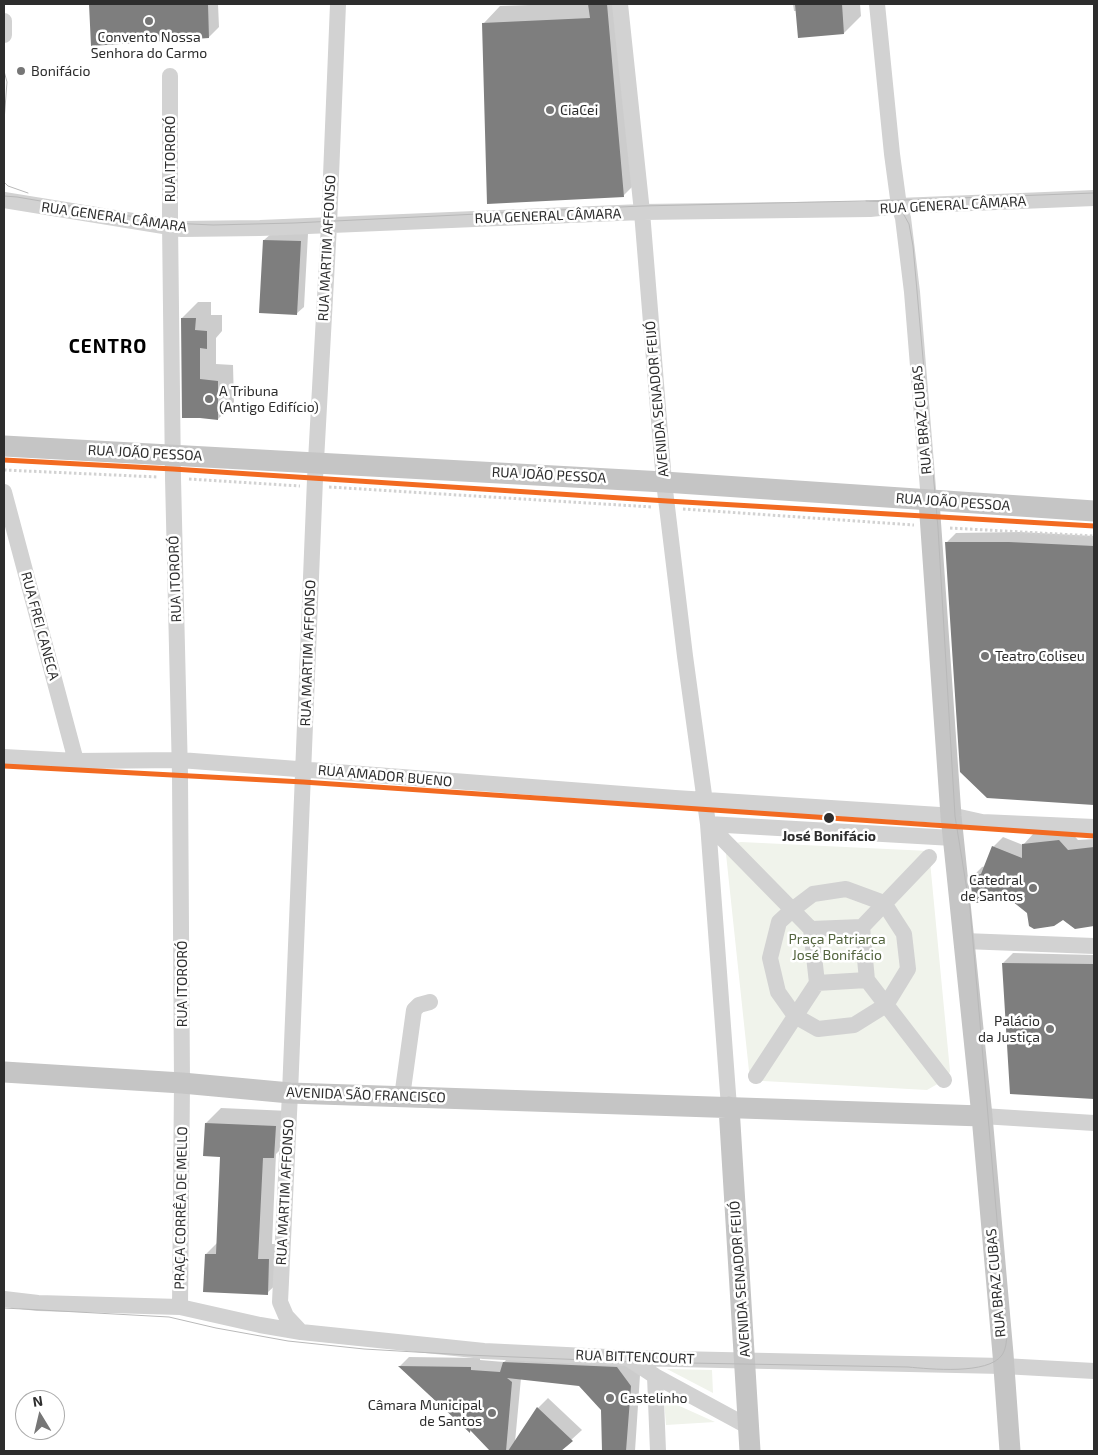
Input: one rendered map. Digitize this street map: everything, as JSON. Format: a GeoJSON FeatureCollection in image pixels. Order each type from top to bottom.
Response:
{"type":"FeatureCollection","features":[{"type":"Feature","properties":{"kind":"main road","name":"RUA JOÃO PESSOA"},"geometry":{"type":"LineString","coordinates":[[4,446],[664,482],[1094,511]]}},
{"type":"Feature","properties":{"kind":"main road","name":"RUA BRAZ CUBAS"},"geometry":{"type":"LineString","coordinates":[[929,501],[953,838]]}},
{"type":"Feature","properties":{"kind":"main road"},"geometry":{"type":"LineString","coordinates":[[729,1107],[982,1116],[953,838]]}},
{"type":"Feature","properties":{"kind":"main road","name":"AVENIDA SÃO FRANCISCO"},"geometry":{"type":"LineString","coordinates":[[4,1072],[182,1082],[290,1093],[729,1107]]}},
{"type":"Feature","properties":{"kind":"main road","name":"AVENIDA SENADOR FEIJÓ"},"geometry":{"type":"LineString","coordinates":[[729,1107],[750,1451]]}},
{"type":"Feature","properties":{"kind":"main road","name":"RUA BRAZ CUBAS"},"geometry":{"type":"LineString","coordinates":[[982,1116],[1010,1451]]}},
{"type":"Feature","properties":{"kind":"street","name":"RUA MARTIM AFFONSO"},"geometry":{"type":"LineString","coordinates":[[280,1302],[338,4]]}},
{"type":"Feature","properties":{"kind":"street","name":"AVENIDA SENADOR FEIJÓ"},"geometry":{"type":"LineString","coordinates":[[620,4],[642,212],[664,482],[708,824]]}},
{"type":"Feature","properties":{"kind":"street","name":"RUA BRAZ CUBAS"},"geometry":{"type":"LineString","coordinates":[[878,4],[898,206],[903,218],[912,292],[929,501]]}},
{"type":"Feature","properties":{"kind":"street"},"geometry":{"type":"LineString","coordinates":[[4,21],[4,34]]}},
{"type":"Feature","properties":{"kind":"street","name":"RUA ITORORÓ"},"geometry":{"type":"LineString","coordinates":[[170,76],[173,478],[180,760],[182,1082]]}},
{"type":"Feature","properties":{"kind":"street","name":"RUA GENERAL CÂMARA"},"geometry":{"type":"LineString","coordinates":[[4,200],[170,228],[260,228],[642,212],[870,208],[1094,198]]}},
{"type":"Feature","properties":{"kind":"street","name":"RUA FREI CANECA"},"geometry":{"type":"LineString","coordinates":[[4,492],[76,761]]}},
{"type":"Feature","properties":{"kind":"street","name":"RUA AMADOR BUENO"},"geometry":{"type":"LineString","coordinates":[[4,757],[76,761],[180,760],[706,800],[955,816],[982,822],[1094,827]]}},
{"type":"Feature","properties":{"kind":"street"},"geometry":{"type":"LineString","coordinates":[[708,824],[953,838]]}},
{"type":"Feature","properties":{"kind":"street"},"geometry":{"type":"LineString","coordinates":[[708,824],[811,929],[817,982],[756,1076]]}},
{"type":"Feature","properties":{"kind":"street"},"geometry":{"type":"LineString","coordinates":[[708,824],[729,1107]]}},
{"type":"Feature","properties":{"kind":"street"},"geometry":{"type":"LineString","coordinates":[[811,929],[862,927],[929,857]]}},
{"type":"Feature","properties":{"kind":"street"},"geometry":{"type":"LineString","coordinates":[[846,889],[884,903],[904,934],[908,969],[886,1005],[854,1025],[818,1029],[795,1016],[778,992],[770,958],[779,922],[792,910],[813,894],[846,889]]}},
{"type":"Feature","properties":{"kind":"street"},"geometry":{"type":"LineString","coordinates":[[862,927],[867,980],[944,1080]]}},
{"type":"Feature","properties":{"kind":"street"},"geometry":{"type":"LineString","coordinates":[[964,941],[1094,946]]}},
{"type":"Feature","properties":{"kind":"street"},"geometry":{"type":"LineString","coordinates":[[817,982],[867,980]]}},
{"type":"Feature","properties":{"kind":"street"},"geometry":{"type":"LineString","coordinates":[[402,1097],[414,1010],[419,1005],[430,1002]]}},
{"type":"Feature","properties":{"kind":"street","name":"PRAÇA CORRÊA DE MELLO"},"geometry":{"type":"LineString","coordinates":[[4,1299],[38,1303],[180,1307],[182,1082]]}},
{"type":"Feature","properties":{"kind":"street"},"geometry":{"type":"LineString","coordinates":[[982,1116],[1094,1123]]}},
{"type":"Feature","properties":{"kind":"street"},"geometry":{"type":"LineString","coordinates":[[260,1325],[280,1302]]}},
{"type":"Feature","properties":{"kind":"street"},"geometry":{"type":"LineString","coordinates":[[280,1302],[286,1316],[300,1332]]}},
{"type":"Feature","properties":{"kind":"street","name":"RUA BITTENCOURT"},"geometry":{"type":"LineString","coordinates":[[180,1307],[300,1332],[484,1351],[628,1358],[1003,1366],[1094,1371]]}},
{"type":"Feature","properties":{"kind":"street"},"geometry":{"type":"LineString","coordinates":[[628,1358],[655,1376],[749,1428]]}},
{"type":"Feature","properties":{"kind":"street"},"geometry":{"type":"LineString","coordinates":[[655,1376],[658,1451]]}},
{"type":"Feature","properties":{"kind":"path"},"geometry":{"type":"LineString","coordinates":[[4,470],[315,486],[668,508],[1000,532],[1094,536]]}},
{"type":"Feature","properties":{"kind":"green space","name":"Praça Patriarca José Bonifácio"},"geometry":{"type":"Polygon","coordinates":[[[741,842],[929,851],[950,1071],[948,1078],[927,1090],[763,1081],[749,1071],[726,854],[730,844],[741,842]]]}},
{"type":"Feature","properties":{"kind":"green space"},"geometry":{"type":"Polygon","coordinates":[[[667,1369],[712,1370],[713,1393],[667,1369]]]}},
{"type":"Feature","properties":{"kind":"green space"},"geometry":{"type":"Polygon","coordinates":[[[664,1399],[715,1422],[666,1425],[664,1399]]]}},
{"type":"Feature","properties":{"kind":"building","name":"Convento Nossa Senhora do Carmo"},"geometry":{"type":"Polygon","coordinates":[[[89,4],[208,4],[209,38],[91,46],[89,4]]]}},
{"type":"Feature","properties":{"kind":"building","name":"CiaCei"},"geometry":{"type":"Polygon","coordinates":[[[588,4],[607,4],[624,197],[487,204],[482,23],[590,18],[588,4]]]}},
{"type":"Feature","properties":{"kind":"building"},"geometry":{"type":"Polygon","coordinates":[[[795,4],[842,4],[844,34],[798,38],[795,4]]]}},
{"type":"Feature","properties":{"kind":"building"},"geometry":{"type":"Polygon","coordinates":[[[263,240],[301,241],[297,315],[259,313],[263,240]]]}},
{"type":"Feature","properties":{"kind":"building"},"geometry":{"type":"Polygon","coordinates":[[[181,318],[196,318],[195,330],[207,331],[207,349],[200,348],[200,379],[218,381],[218,420],[182,418],[181,318]]]}},
{"type":"Feature","properties":{"kind":"building"},"geometry":{"type":"Polygon","coordinates":[[[945,542],[1009,542],[1094,546],[1094,805],[987,798],[960,772],[945,542]]]}},
{"type":"Feature","properties":{"kind":"building","name":"Catedral de Santos"},"geometry":{"type":"Polygon","coordinates":[[[1059,840],[1068,850],[1094,847],[1094,926],[1075,929],[1063,920],[1054,926],[1034,929],[1029,926],[1027,913],[1012,901],[973,903],[970,876],[981,874],[992,846],[1022,858],[1022,844],[1059,840]]]}},
{"type":"Feature","properties":{"kind":"building","name":"Palácio da Justiça"},"geometry":{"type":"Polygon","coordinates":[[[1002,963],[1094,964],[1094,1099],[1010,1094],[1002,963]]]}},
{"type":"Feature","properties":{"kind":"building"},"geometry":{"type":"Polygon","coordinates":[[[205,1123],[276,1126],[274,1158],[263,1158],[258,1259],[269,1259],[268,1295],[203,1292],[205,1254],[216,1254],[220,1157],[203,1156],[205,1123]]]}},
{"type":"Feature","properties":{"kind":"building"},"geometry":{"type":"Polygon","coordinates":[[[503,1362],[617,1367],[631,1386],[626,1451],[602,1451],[601,1410],[579,1386],[507,1378],[512,1382],[506,1451],[490,1451],[470,1430],[470,1433],[398,1366],[471,1367],[471,1370],[500,1372],[503,1362]]]}},
{"type":"Feature","properties":{"kind":"building"},"geometry":{"type":"Polygon","coordinates":[[[537,1407],[573,1441],[561,1451],[508,1451],[537,1407]]]}},
{"type":"Feature","properties":{"kind":"tram line"},"geometry":{"type":"LineString","coordinates":[[4,71],[7,82],[4,121]]}},
{"type":"Feature","properties":{"kind":"tram line"},"geometry":{"type":"LineString","coordinates":[[4,182],[8,186],[28,193]]}},
{"type":"Feature","properties":{"kind":"tram line"},"geometry":{"type":"LineString","coordinates":[[4,196],[170,223],[213,225],[294,223],[641,206],[905,200],[1094,193]]}},
{"type":"Feature","properties":{"kind":"tram line"},"geometry":{"type":"LineString","coordinates":[[4,1308],[169,1317],[288,1341],[364,1349],[467,1355],[634,1362],[944,1369],[984,1366],[1002,1355],[1007,1336],[970,909],[955,816],[938,528],[913,246],[909,224],[899,206],[890,202],[866,201]]}},
{"type":"Feature","properties":{"kind":"transit line"},"geometry":{"type":"LineString","coordinates":[[4,460],[1094,526]]}},
{"type":"Feature","properties":{"kind":"transit line"},"geometry":{"type":"LineString","coordinates":[[4,766],[303,782],[1094,836]]}},
{"type":"Feature","properties":{"kind":"place","name":"Convento Nossa Senhora do Carmo"},"geometry":{"type":"Point","coordinates":[149,21]}},
{"type":"Feature","properties":{"kind":"place","name":"Bonifácio"},"geometry":{"type":"Point","coordinates":[21,71]}},
{"type":"Feature","properties":{"kind":"place","name":"CiaCei"},"geometry":{"type":"Point","coordinates":[550,110]}},
{"type":"Feature","properties":{"kind":"place","name":"A Tribuna (Antigo Edifício)"},"geometry":{"type":"Point","coordinates":[209,399]}},
{"type":"Feature","properties":{"kind":"place","name":"Teatro Coliseu"},"geometry":{"type":"Point","coordinates":[985,656]}},
{"type":"Feature","properties":{"kind":"place","name":"José Bonifácio"},"geometry":{"type":"Point","coordinates":[829,818]}},
{"type":"Feature","properties":{"kind":"place","name":"Catedral de Santos"},"geometry":{"type":"Point","coordinates":[1033,888]}},
{"type":"Feature","properties":{"kind":"place","name":"Palácio da Justiça"},"geometry":{"type":"Point","coordinates":[1050,1029]}},
{"type":"Feature","properties":{"kind":"place","name":"Castelinho"},"geometry":{"type":"Point","coordinates":[610,1398]}},
{"type":"Feature","properties":{"kind":"place","name":"Câmara Municipal de Santos"},"geometry":{"type":"Point","coordinates":[492,1413]}},
{"type":"Feature","properties":{"kind":"district","name":"CENTRO"},"geometry":{"type":"Point","coordinates":[108,347]}}]}
